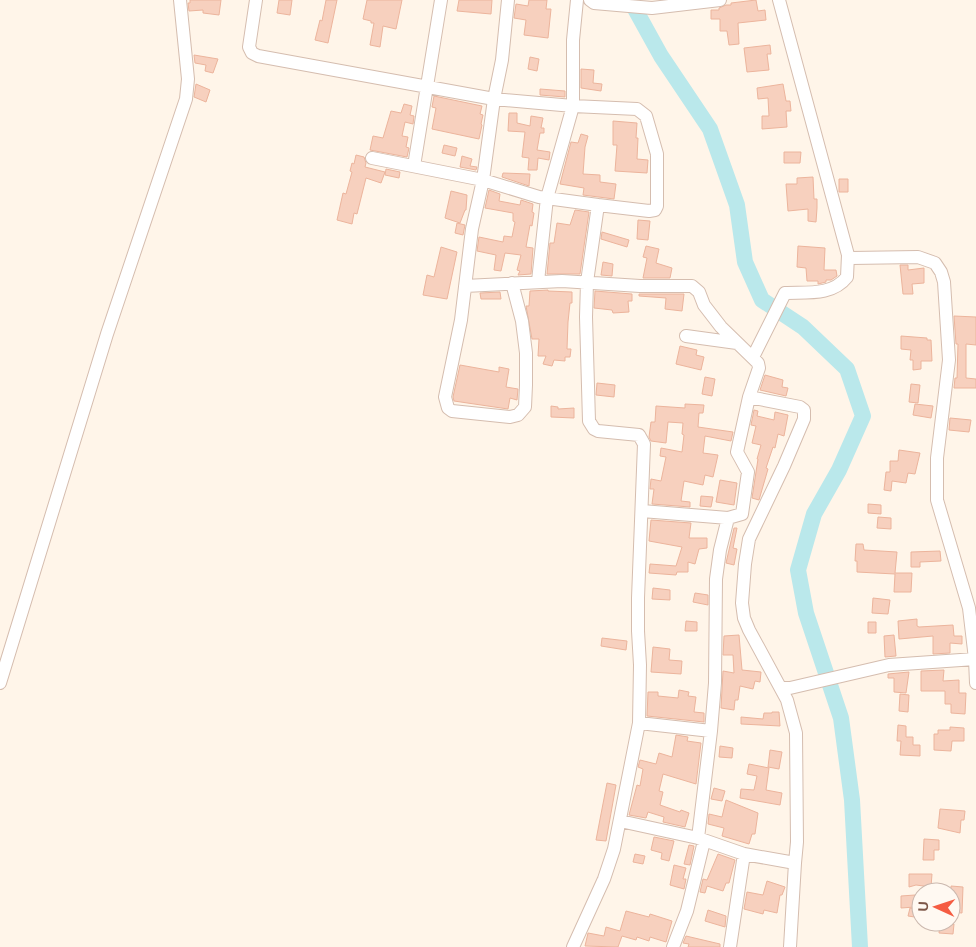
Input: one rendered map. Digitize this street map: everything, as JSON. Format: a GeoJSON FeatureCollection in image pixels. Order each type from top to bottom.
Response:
{"type":"FeatureCollection","features":[{"type":"Feature","properties":{"kind":"street"},"geometry":{"type":"LineString","coordinates":[[0,683],[107,334],[186,99],[188,79],[180,0]]}},
{"type":"Feature","properties":{"kind":"street"},"geometry":{"type":"LineString","coordinates":[[256,0],[249,48],[252,53],[258,56],[494,98],[573,106],[637,109],[646,116],[657,154],[658,200],[655,210],[649,211],[547,198],[515,191],[482,180],[372,158]]}},
{"type":"Feature","properties":{"kind":"street"},"geometry":{"type":"LineString","coordinates":[[414,166],[441,0]]}},
{"type":"Feature","properties":{"kind":"street"},"geometry":{"type":"LineString","coordinates":[[508,0],[502,60],[472,229],[461,320],[445,397],[446,404],[452,411],[510,417],[518,415],[525,407],[526,354],[522,321],[512,283]]}},
{"type":"Feature","properties":{"kind":"street"},"geometry":{"type":"LineString","coordinates":[[538,282],[547,198],[573,106],[573,40],[577,0]]}},
{"type":"Feature","properties":{"kind":"street"},"geometry":{"type":"LineString","coordinates":[[592,2],[658,4],[720,0]]}},
{"type":"Feature","properties":{"kind":"street"},"geometry":{"type":"LineString","coordinates":[[753,357],[785,293],[825,291],[836,288],[847,277],[848,255],[779,0]]}},
{"type":"Feature","properties":{"kind":"street"},"geometry":{"type":"LineString","coordinates":[[573,947],[604,879],[614,849],[639,723],[638,598],[644,444],[642,438],[638,435],[598,431],[594,429],[589,421],[586,317],[587,282],[598,205]]}},
{"type":"Feature","properties":{"kind":"street"},"geometry":{"type":"LineString","coordinates":[[848,255],[852,258],[867,259],[918,257],[926,259],[937,266],[944,282],[949,360],[937,458],[937,500],[969,608],[976,683]]}},
{"type":"Feature","properties":{"kind":"street"},"geometry":{"type":"LineString","coordinates":[[465,286],[538,282],[692,286],[699,292],[704,305],[721,327],[758,363],[737,452],[748,472],[742,514],[728,518],[642,511]]}},
{"type":"Feature","properties":{"kind":"street"},"geometry":{"type":"LineString","coordinates":[[686,336],[737,343]]}},
{"type":"Feature","properties":{"kind":"street"},"geometry":{"type":"LineString","coordinates":[[749,397],[800,407],[805,413],[784,466],[751,533],[743,579],[742,603],[744,618],[785,688],[796,733],[797,842],[790,947]]}},
{"type":"Feature","properties":{"kind":"street"},"geometry":{"type":"LineString","coordinates":[[673,947],[687,911],[701,840],[715,683],[716,580],[720,550],[728,518]]}},
{"type":"Feature","properties":{"kind":"street"},"geometry":{"type":"LineString","coordinates":[[785,688],[889,665],[975,660]]}},
{"type":"Feature","properties":{"kind":"street"},"geometry":{"type":"LineString","coordinates":[[639,723],[711,731]]}},
{"type":"Feature","properties":{"kind":"street"},"geometry":{"type":"LineString","coordinates":[[620,821],[701,840],[744,854],[795,863]]}},
{"type":"Feature","properties":{"kind":"street"},"geometry":{"type":"LineString","coordinates":[[730,947],[744,854]]}},
{"type":"Feature","properties":{"kind":"building"},"geometry":{"type":"Polygon","coordinates":[[[190,0],[221,0],[219,15],[203,13],[203,10],[189,11],[188,3],[190,3],[190,0]]]}},
{"type":"Feature","properties":{"kind":"building"},"geometry":{"type":"Polygon","coordinates":[[[279,0],[292,0],[290,15],[277,13],[279,0]]]}},
{"type":"Feature","properties":{"kind":"building"},"geometry":{"type":"Polygon","coordinates":[[[326,0],[337,0],[328,43],[315,40],[320,20],[322,21],[326,0]]]}},
{"type":"Feature","properties":{"kind":"building"},"geometry":{"type":"Polygon","coordinates":[[[367,0],[402,0],[396,29],[383,26],[380,47],[370,45],[374,23],[363,19],[367,0]]]}},
{"type":"Feature","properties":{"kind":"building"},"geometry":{"type":"Polygon","coordinates":[[[459,0],[492,0],[491,14],[457,11],[459,0]]]}},
{"type":"Feature","properties":{"kind":"building"},"geometry":{"type":"Polygon","coordinates":[[[529,0],[547,0],[546,9],[551,9],[548,38],[524,35],[526,20],[514,18],[516,4],[528,6],[529,0]]]}},
{"type":"Feature","properties":{"kind":"building"},"geometry":{"type":"Polygon","coordinates":[[[756,0],[758,11],[765,10],[766,20],[738,23],[739,44],[729,45],[727,31],[720,31],[720,19],[711,19],[711,10],[719,10],[719,8],[726,5],[731,5],[731,3],[756,0]]]}},
{"type":"Feature","properties":{"kind":"building"},"geometry":{"type":"Polygon","coordinates":[[[770,45],[771,54],[767,54],[769,70],[747,72],[744,48],[770,45]]]}},
{"type":"Feature","properties":{"kind":"building"},"geometry":{"type":"Polygon","coordinates":[[[194,55],[218,59],[213,73],[205,71],[206,65],[195,63],[194,55]]]}},
{"type":"Feature","properties":{"kind":"building"},"geometry":{"type":"Polygon","coordinates":[[[530,57],[539,59],[537,71],[528,69],[530,57]]]}},
{"type":"Feature","properties":{"kind":"building"},"geometry":{"type":"Polygon","coordinates":[[[581,69],[594,70],[593,83],[602,84],[601,91],[581,88],[581,69]]]}},
{"type":"Feature","properties":{"kind":"building"},"geometry":{"type":"Polygon","coordinates":[[[196,84],[210,90],[206,102],[194,97],[196,84]]]}},
{"type":"Feature","properties":{"kind":"building"},"geometry":{"type":"Polygon","coordinates":[[[783,84],[786,101],[790,101],[791,111],[786,111],[787,127],[762,129],[762,116],[769,116],[768,98],[758,99],[757,88],[783,84]]]}},
{"type":"Feature","properties":{"kind":"building"},"geometry":{"type":"Polygon","coordinates":[[[540,89],[565,91],[565,97],[540,95],[540,89]]]}},
{"type":"Feature","properties":{"kind":"building"},"geometry":{"type":"Polygon","coordinates":[[[434,96],[482,106],[480,114],[483,115],[479,139],[432,129],[436,108],[432,107],[434,96]]]}},
{"type":"Feature","properties":{"kind":"building"},"geometry":{"type":"Polygon","coordinates":[[[404,104],[412,106],[410,115],[414,116],[413,124],[405,122],[402,136],[408,137],[406,147],[409,148],[407,157],[370,150],[373,136],[383,138],[391,111],[401,113],[404,104]]]}},
{"type":"Feature","properties":{"kind":"building"},"geometry":{"type":"Polygon","coordinates":[[[509,113],[517,113],[517,123],[530,126],[531,116],[543,118],[541,128],[544,128],[544,133],[540,133],[537,150],[550,152],[549,160],[538,158],[537,170],[528,170],[529,158],[522,157],[525,132],[508,131],[509,113]]]}},
{"type":"Feature","properties":{"kind":"building"},"geometry":{"type":"Polygon","coordinates":[[[613,121],[637,123],[637,159],[648,160],[647,173],[615,171],[617,145],[613,145],[613,121]]]}},
{"type":"Feature","properties":{"kind":"building"},"geometry":{"type":"Polygon","coordinates":[[[581,134],[588,136],[585,147],[583,174],[600,175],[600,182],[616,184],[614,199],[583,195],[584,188],[560,184],[571,142],[578,143],[581,134]]]}},
{"type":"Feature","properties":{"kind":"building"},"geometry":{"type":"Polygon","coordinates":[[[444,145],[457,148],[455,156],[442,153],[444,145]]]}},
{"type":"Feature","properties":{"kind":"building"},"geometry":{"type":"Polygon","coordinates":[[[784,152],[801,152],[800,163],[784,163],[784,152]]]}},
{"type":"Feature","properties":{"kind":"building"},"geometry":{"type":"Polygon","coordinates":[[[356,155],[364,157],[365,167],[385,172],[381,183],[366,178],[357,214],[354,213],[352,224],[337,220],[343,193],[346,194],[352,172],[350,171],[352,163],[354,164],[356,155]]]}},
{"type":"Feature","properties":{"kind":"building"},"geometry":{"type":"Polygon","coordinates":[[[462,156],[472,159],[470,166],[477,167],[476,170],[460,167],[462,156]]]}},
{"type":"Feature","properties":{"kind":"building"},"geometry":{"type":"Polygon","coordinates":[[[386,169],[400,172],[399,178],[385,175],[386,169]]]}},
{"type":"Feature","properties":{"kind":"building"},"geometry":{"type":"Polygon","coordinates":[[[503,173],[530,174],[529,186],[502,177],[503,173]]]}},
{"type":"Feature","properties":{"kind":"building"},"geometry":{"type":"Polygon","coordinates":[[[813,177],[814,199],[817,199],[816,222],[808,221],[808,209],[788,211],[786,184],[797,184],[797,178],[813,177]]]}},
{"type":"Feature","properties":{"kind":"building"},"geometry":{"type":"Polygon","coordinates":[[[839,179],[848,179],[848,192],[839,192],[839,179]]]}},
{"type":"Feature","properties":{"kind":"building"},"geometry":{"type":"Polygon","coordinates":[[[489,190],[500,194],[499,201],[520,205],[521,200],[533,204],[532,226],[530,225],[526,247],[533,248],[531,274],[518,275],[520,271],[517,270],[521,255],[505,253],[501,271],[494,270],[496,255],[477,251],[479,237],[503,242],[504,236],[512,237],[515,222],[513,221],[513,213],[485,208],[489,190]]]}},
{"type":"Feature","properties":{"kind":"building"},"geometry":{"type":"Polygon","coordinates":[[[451,191],[467,195],[466,210],[460,223],[445,218],[451,191]]]}},
{"type":"Feature","properties":{"kind":"building"},"geometry":{"type":"Polygon","coordinates":[[[575,210],[589,212],[580,274],[547,274],[550,243],[554,243],[557,223],[570,225],[575,210]]]}},
{"type":"Feature","properties":{"kind":"building"},"geometry":{"type":"Polygon","coordinates":[[[638,220],[650,221],[648,240],[637,239],[638,220]]]}},
{"type":"Feature","properties":{"kind":"building"},"geometry":{"type":"Polygon","coordinates":[[[457,223],[465,225],[463,235],[455,233],[457,223]]]}},
{"type":"Feature","properties":{"kind":"building"},"geometry":{"type":"Polygon","coordinates":[[[602,232],[629,240],[627,247],[601,239],[602,232]]]}},
{"type":"Feature","properties":{"kind":"building"},"geometry":{"type":"Polygon","coordinates":[[[646,246],[659,249],[656,263],[672,268],[670,278],[643,278],[647,258],[643,257],[646,246]]]}},
{"type":"Feature","properties":{"kind":"building"},"geometry":{"type":"Polygon","coordinates":[[[798,246],[825,248],[824,270],[836,270],[837,276],[818,284],[818,281],[807,281],[806,268],[797,267],[798,246]]]}},
{"type":"Feature","properties":{"kind":"building"},"geometry":{"type":"Polygon","coordinates":[[[441,247],[457,252],[447,299],[423,295],[427,275],[434,277],[441,247]]]}},
{"type":"Feature","properties":{"kind":"building"},"geometry":{"type":"Polygon","coordinates":[[[603,262],[613,264],[612,276],[601,275],[603,262]]]}},
{"type":"Feature","properties":{"kind":"building"},"geometry":{"type":"Polygon","coordinates":[[[900,265],[908,265],[908,270],[924,268],[924,283],[912,284],[913,294],[903,294],[900,265]]]}},
{"type":"Feature","properties":{"kind":"building"},"geometry":{"type":"Polygon","coordinates":[[[530,291],[572,292],[567,349],[571,349],[570,357],[565,357],[565,361],[554,360],[552,366],[543,364],[546,356],[538,356],[539,339],[532,339],[526,306],[529,306],[530,291]]]}},
{"type":"Feature","properties":{"kind":"building"},"geometry":{"type":"Polygon","coordinates":[[[595,291],[632,294],[632,301],[628,301],[629,312],[613,313],[612,310],[594,308],[595,291]]]}},
{"type":"Feature","properties":{"kind":"building"},"geometry":{"type":"Polygon","coordinates":[[[500,292],[501,299],[481,299],[480,293],[500,292]]]}},
{"type":"Feature","properties":{"kind":"building"},"geometry":{"type":"Polygon","coordinates":[[[639,294],[684,294],[682,311],[665,309],[666,298],[639,296],[639,294]]]}},
{"type":"Feature","properties":{"kind":"building"},"geometry":{"type":"Polygon","coordinates":[[[954,316],[976,317],[976,345],[966,344],[966,378],[976,379],[976,388],[954,388],[955,378],[957,378],[958,344],[956,344],[954,316]]]}},
{"type":"Feature","properties":{"kind":"building"},"geometry":{"type":"Polygon","coordinates":[[[901,336],[931,340],[932,361],[921,361],[921,369],[913,370],[913,360],[910,360],[911,350],[901,349],[901,336]]]}},
{"type":"Feature","properties":{"kind":"building"},"geometry":{"type":"Polygon","coordinates":[[[680,346],[697,350],[696,355],[704,357],[701,370],[676,364],[680,346]]]}},
{"type":"Feature","properties":{"kind":"building"},"geometry":{"type":"Polygon","coordinates":[[[460,365],[499,372],[499,367],[509,369],[506,387],[518,389],[517,400],[510,398],[508,409],[454,401],[453,397],[460,365]]]}},
{"type":"Feature","properties":{"kind":"building"},"geometry":{"type":"Polygon","coordinates":[[[765,375],[783,380],[782,387],[788,388],[786,396],[760,390],[765,375]]]}},
{"type":"Feature","properties":{"kind":"building"},"geometry":{"type":"Polygon","coordinates":[[[705,377],[715,379],[712,396],[702,394],[705,377]]]}},
{"type":"Feature","properties":{"kind":"building"},"geometry":{"type":"Polygon","coordinates":[[[597,383],[615,385],[614,397],[596,395],[597,383]]]}},
{"type":"Feature","properties":{"kind":"building"},"geometry":{"type":"Polygon","coordinates":[[[911,384],[920,385],[918,403],[909,402],[911,384]]]}},
{"type":"Feature","properties":{"kind":"building"},"geometry":{"type":"Polygon","coordinates":[[[685,404],[704,405],[703,413],[699,413],[698,427],[733,432],[731,441],[705,436],[703,453],[718,455],[713,477],[705,475],[703,485],[684,481],[681,501],[690,502],[690,507],[652,504],[654,489],[650,489],[651,479],[661,481],[666,457],[660,456],[661,448],[682,452],[684,435],[682,434],[683,423],[668,422],[666,443],[651,441],[649,437],[651,422],[655,422],[656,406],[685,408],[685,404]]]}},
{"type":"Feature","properties":{"kind":"building"},"geometry":{"type":"Polygon","coordinates":[[[915,404],[933,406],[931,418],[913,415],[915,404]]]}},
{"type":"Feature","properties":{"kind":"building"},"geometry":{"type":"Polygon","coordinates":[[[551,406],[558,407],[558,409],[574,408],[574,418],[551,417],[551,406]]]}},
{"type":"Feature","properties":{"kind":"building"},"geometry":{"type":"Polygon","coordinates":[[[754,410],[758,411],[757,416],[774,420],[775,412],[788,415],[784,436],[778,434],[775,448],[773,447],[759,500],[752,498],[757,459],[761,445],[752,443],[756,426],[751,425],[754,410]]]}},
{"type":"Feature","properties":{"kind":"building"},"geometry":{"type":"Polygon","coordinates":[[[950,418],[971,420],[969,432],[949,430],[950,418]]]}},
{"type":"Feature","properties":{"kind":"building"},"geometry":{"type":"Polygon","coordinates":[[[899,450],[920,453],[915,474],[908,473],[906,483],[892,481],[891,491],[884,490],[886,472],[890,472],[890,461],[898,461],[899,450]]]}},
{"type":"Feature","properties":{"kind":"building"},"geometry":{"type":"Polygon","coordinates":[[[720,480],[737,483],[734,505],[716,502],[720,480]]]}},
{"type":"Feature","properties":{"kind":"building"},"geometry":{"type":"Polygon","coordinates":[[[701,496],[713,497],[711,507],[700,506],[701,496]]]}},
{"type":"Feature","properties":{"kind":"building"},"geometry":{"type":"Polygon","coordinates":[[[868,504],[881,505],[881,514],[868,513],[868,504]]]}},
{"type":"Feature","properties":{"kind":"building"},"geometry":{"type":"Polygon","coordinates":[[[878,517],[891,518],[891,529],[877,528],[878,517]]]}},
{"type":"Feature","properties":{"kind":"building"},"geometry":{"type":"Polygon","coordinates":[[[651,520],[691,523],[689,538],[707,538],[707,548],[699,549],[695,564],[688,562],[688,572],[677,572],[676,575],[649,573],[650,564],[676,566],[682,547],[649,541],[651,520]]]}},
{"type":"Feature","properties":{"kind":"building"},"geometry":{"type":"Polygon","coordinates":[[[734,528],[737,528],[733,548],[737,549],[734,565],[726,563],[734,528]]]}},
{"type":"Feature","properties":{"kind":"building"},"geometry":{"type":"Polygon","coordinates":[[[856,544],[863,544],[864,550],[897,552],[895,573],[912,573],[911,592],[894,592],[895,574],[857,572],[857,561],[855,561],[856,544]]]}},
{"type":"Feature","properties":{"kind":"building"},"geometry":{"type":"Polygon","coordinates":[[[940,551],[941,561],[920,562],[920,567],[911,567],[911,552],[940,551]]]}},
{"type":"Feature","properties":{"kind":"building"},"geometry":{"type":"Polygon","coordinates":[[[653,588],[670,590],[670,600],[652,599],[653,588]]]}},
{"type":"Feature","properties":{"kind":"building"},"geometry":{"type":"Polygon","coordinates":[[[695,593],[708,595],[708,605],[693,602],[695,593]]]}},
{"type":"Feature","properties":{"kind":"building"},"geometry":{"type":"Polygon","coordinates":[[[873,598],[890,600],[888,614],[872,613],[873,598]]]}},
{"type":"Feature","properties":{"kind":"building"},"geometry":{"type":"Polygon","coordinates":[[[917,619],[917,626],[919,627],[953,625],[954,636],[962,636],[962,644],[950,643],[950,653],[933,654],[933,636],[899,639],[898,621],[917,619]]]}},
{"type":"Feature","properties":{"kind":"building"},"geometry":{"type":"Polygon","coordinates":[[[686,621],[697,622],[697,631],[685,631],[686,621]]]}},
{"type":"Feature","properties":{"kind":"building"},"geometry":{"type":"Polygon","coordinates":[[[868,622],[876,622],[876,633],[868,633],[868,622]]]}},
{"type":"Feature","properties":{"kind":"building"},"geometry":{"type":"Polygon","coordinates":[[[739,635],[742,670],[761,672],[760,682],[755,681],[753,689],[740,686],[734,710],[721,708],[723,671],[734,673],[733,655],[723,655],[724,636],[739,635]]]}},
{"type":"Feature","properties":{"kind":"building"},"geometry":{"type":"Polygon","coordinates":[[[894,635],[896,656],[885,657],[884,636],[894,635]]]}},
{"type":"Feature","properties":{"kind":"building"},"geometry":{"type":"Polygon","coordinates":[[[602,638],[627,641],[626,650],[601,646],[602,638]]]}},
{"type":"Feature","properties":{"kind":"building"},"geometry":{"type":"Polygon","coordinates":[[[653,647],[670,649],[669,660],[682,661],[681,674],[651,672],[653,647]]]}},
{"type":"Feature","properties":{"kind":"building"},"geometry":{"type":"Polygon","coordinates":[[[944,670],[943,681],[959,680],[959,693],[966,693],[965,714],[951,713],[951,704],[945,704],[945,691],[921,691],[921,671],[944,670]]]}},
{"type":"Feature","properties":{"kind":"building"},"geometry":{"type":"Polygon","coordinates":[[[909,672],[906,693],[894,692],[894,678],[888,678],[888,674],[909,672]]]}},
{"type":"Feature","properties":{"kind":"building"},"geometry":{"type":"Polygon","coordinates":[[[679,690],[689,692],[688,696],[696,697],[694,712],[704,713],[704,722],[647,716],[648,692],[658,692],[658,696],[678,698],[679,690]]]}},
{"type":"Feature","properties":{"kind":"building"},"geometry":{"type":"Polygon","coordinates":[[[900,694],[909,695],[908,712],[899,711],[900,694]]]}},
{"type":"Feature","properties":{"kind":"building"},"geometry":{"type":"Polygon","coordinates":[[[779,712],[780,726],[741,724],[741,717],[763,719],[764,713],[779,712]]]}},
{"type":"Feature","properties":{"kind":"building"},"geometry":{"type":"Polygon","coordinates":[[[898,725],[906,726],[906,737],[913,737],[913,745],[920,745],[920,756],[900,755],[901,741],[897,741],[898,725]]]}},
{"type":"Feature","properties":{"kind":"building"},"geometry":{"type":"Polygon","coordinates":[[[950,727],[964,728],[964,741],[952,741],[951,751],[934,750],[934,734],[938,734],[938,730],[950,730],[950,727]]]}},
{"type":"Feature","properties":{"kind":"building"},"geometry":{"type":"Polygon","coordinates":[[[676,735],[688,737],[687,741],[701,743],[696,784],[663,774],[659,791],[663,792],[660,805],[689,813],[685,827],[663,822],[664,817],[648,812],[646,818],[629,815],[637,785],[640,786],[643,769],[638,767],[640,760],[656,764],[659,753],[672,757],[676,735]]]}},
{"type":"Feature","properties":{"kind":"building"},"geometry":{"type":"Polygon","coordinates":[[[720,746],[733,748],[732,758],[719,757],[720,746]]]}},
{"type":"Feature","properties":{"kind":"building"},"geometry":{"type":"Polygon","coordinates":[[[770,750],[782,752],[779,769],[768,767],[770,750]]]}},
{"type":"Feature","properties":{"kind":"building"},"geometry":{"type":"Polygon","coordinates":[[[749,764],[769,768],[766,790],[782,793],[780,805],[740,798],[741,789],[754,790],[757,776],[747,774],[749,764]]]}},
{"type":"Feature","properties":{"kind":"building"},"geometry":{"type":"Polygon","coordinates":[[[607,783],[616,785],[606,841],[596,840],[607,783]]]}},
{"type":"Feature","properties":{"kind":"building"},"geometry":{"type":"Polygon","coordinates":[[[714,788],[725,791],[722,801],[711,799],[714,788]]]}},
{"type":"Feature","properties":{"kind":"building"},"geometry":{"type":"Polygon","coordinates":[[[726,800],[758,813],[755,834],[752,834],[749,844],[722,836],[724,828],[708,824],[709,814],[722,817],[726,800]]]}},
{"type":"Feature","properties":{"kind":"building"},"geometry":{"type":"Polygon","coordinates":[[[940,809],[965,811],[964,820],[961,820],[960,833],[938,828],[940,809]]]}},
{"type":"Feature","properties":{"kind":"building"},"geometry":{"type":"Polygon","coordinates":[[[654,837],[674,841],[669,861],[661,859],[662,853],[651,850],[654,837]]]}},
{"type":"Feature","properties":{"kind":"building"},"geometry":{"type":"Polygon","coordinates":[[[924,839],[939,840],[939,850],[934,850],[934,860],[923,860],[924,839]]]}},
{"type":"Feature","properties":{"kind":"building"},"geometry":{"type":"Polygon","coordinates":[[[689,845],[694,846],[690,865],[684,864],[689,845]]]}},
{"type":"Feature","properties":{"kind":"building"},"geometry":{"type":"Polygon","coordinates":[[[635,854],[645,856],[643,864],[633,862],[635,854]]]}},
{"type":"Feature","properties":{"kind":"building"},"geometry":{"type":"Polygon","coordinates":[[[718,854],[735,860],[729,883],[726,883],[723,891],[707,886],[705,893],[700,892],[703,879],[707,880],[718,854]]]}},
{"type":"Feature","properties":{"kind":"building"},"geometry":{"type":"Polygon","coordinates":[[[674,865],[686,868],[683,879],[686,879],[684,889],[670,885],[674,865]]]}},
{"type":"Feature","properties":{"kind":"building"},"geometry":{"type":"Polygon","coordinates":[[[909,874],[932,874],[931,882],[911,882],[911,886],[909,887],[909,874]]]}},
{"type":"Feature","properties":{"kind":"building"},"geometry":{"type":"Polygon","coordinates":[[[767,881],[785,887],[782,895],[780,895],[777,913],[764,910],[763,914],[744,909],[747,892],[763,895],[767,881]]]}},
{"type":"Feature","properties":{"kind":"building"},"geometry":{"type":"Polygon","coordinates":[[[961,887],[963,887],[961,913],[961,887]]]}},
{"type":"Feature","properties":{"kind":"building"},"geometry":{"type":"Polygon","coordinates":[[[911,895],[911,907],[901,908],[901,896],[911,895]]]}},
{"type":"Feature","properties":{"kind":"building"},"geometry":{"type":"Polygon","coordinates":[[[910,908],[911,908],[911,916],[908,916],[910,908]]]}},
{"type":"Feature","properties":{"kind":"building"},"geometry":{"type":"Polygon","coordinates":[[[708,910],[726,916],[725,927],[705,921],[708,910]]]}},
{"type":"Feature","properties":{"kind":"building"},"geometry":{"type":"Polygon","coordinates":[[[626,911],[649,917],[650,914],[672,921],[666,942],[650,937],[649,941],[637,937],[636,940],[622,936],[618,947],[585,946],[588,933],[604,936],[606,927],[620,931],[626,911]]]}},
{"type":"Feature","properties":{"kind":"building"},"geometry":{"type":"Polygon","coordinates":[[[939,932],[953,932],[953,934],[939,932]]]}},
{"type":"Feature","properties":{"kind":"building"},"geometry":{"type":"Polygon","coordinates":[[[686,936],[720,944],[720,947],[688,947],[689,944],[683,943],[686,936]]]}},
{"type":"Feature","properties":{"kind":"waterway"},"geometry":{"type":"LineString","coordinates":[[630,0],[661,56],[710,129],[737,205],[745,262],[762,300],[803,327],[847,369],[863,416],[839,470],[814,514],[798,570],[806,613],[841,718],[852,800],[860,947]]}}]}
